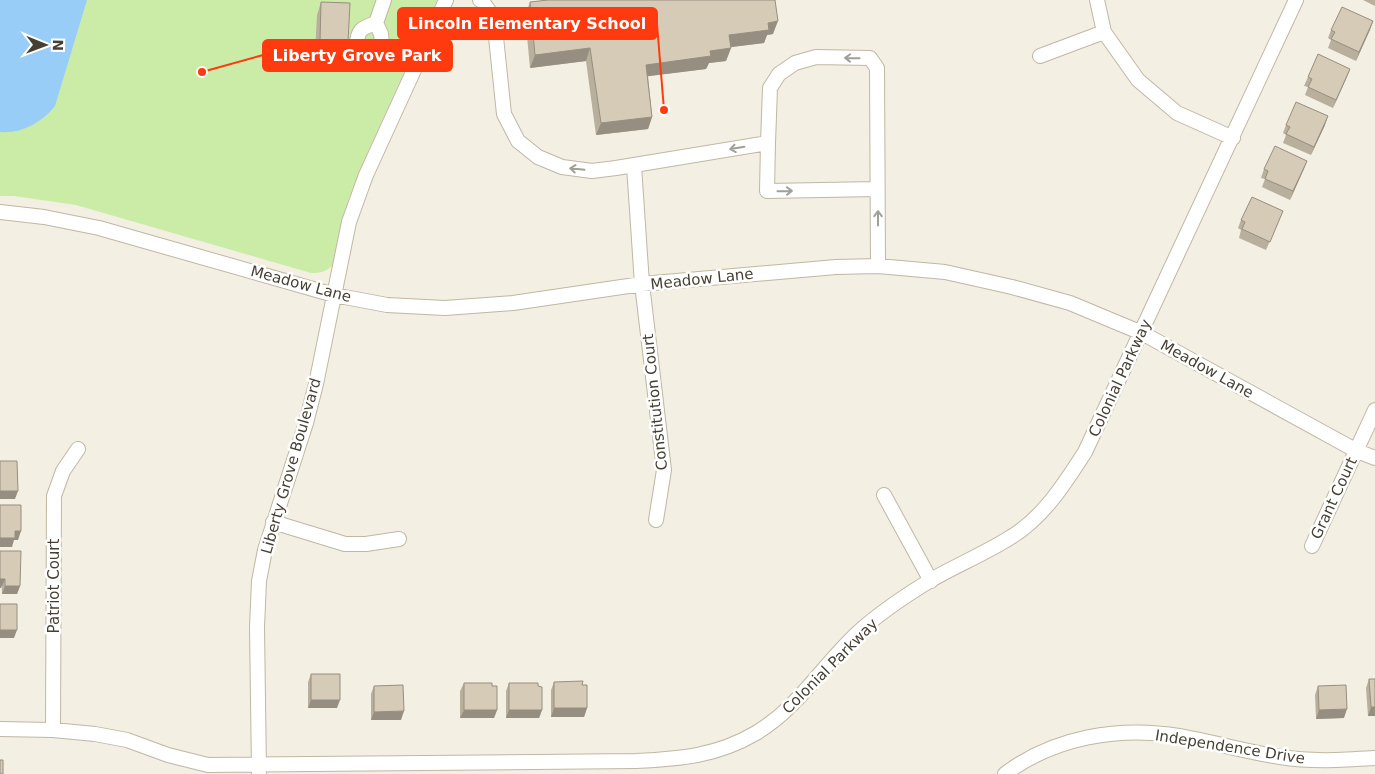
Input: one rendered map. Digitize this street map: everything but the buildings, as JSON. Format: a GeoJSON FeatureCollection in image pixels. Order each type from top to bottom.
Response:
{"type":"FeatureCollection","features":[{"type":"Feature","properties":{"kind":"street"},"geometry":{"type":"LineString","coordinates":[[376,23],[384,0]]}},
{"type":"Feature","properties":{"kind":"street","name":"Liberty Grove Boulevard"},"geometry":{"type":"LineString","coordinates":[[259,770],[257,627],[259,581],[265,550],[306,423],[316,384],[349,222],[366,174],[446,0]]}},
{"type":"Feature","properties":{"kind":"street"},"geometry":{"type":"LineString","coordinates":[[480,0],[494,18],[504,114],[518,141],[538,158],[562,167],[592,171],[634,166],[768,143]]}},
{"type":"Feature","properties":{"kind":"street"},"geometry":{"type":"LineString","coordinates":[[1096,0],[1104,32],[1138,80],[1177,112],[1232,138]]}},
{"type":"Feature","properties":{"kind":"street","name":"Colonial Parkway"},"geometry":{"type":"LineString","coordinates":[[0,729],[53,730],[95,734],[127,740],[168,755],[208,766],[259,770],[679,759],[724,749],[756,733],[788,710],[863,628],[931,580],[1012,537],[1042,511],[1064,485],[1085,452],[1142,333],[1296,0]]}},
{"type":"Feature","properties":{"kind":"street"},"geometry":{"type":"LineString","coordinates":[[1040,56],[1104,32]]}},
{"type":"Feature","properties":{"kind":"street"},"geometry":{"type":"LineString","coordinates":[[877,189],[767,191],[770,88],[779,74],[795,63],[816,57],[870,58],[877,68],[878,266]]}},
{"type":"Feature","properties":{"kind":"street","name":"Constitution Court"},"geometry":{"type":"LineString","coordinates":[[634,166],[642,284],[664,470],[656,520]]}},
{"type":"Feature","properties":{"kind":"street","name":"Meadow Lane"},"geometry":{"type":"LineString","coordinates":[[0,212],[44,217],[99,228],[334,296],[386,305],[445,308],[513,303],[642,284],[836,267],[878,266],[945,272],[1012,287],[1070,304],[1142,333],[1356,451],[1375,458]]}},
{"type":"Feature","properties":{"kind":"street","name":"Grant Court"},"geometry":{"type":"LineString","coordinates":[[1312,546],[1375,410]]}},
{"type":"Feature","properties":{"kind":"street","name":"Patriot Court"},"geometry":{"type":"LineString","coordinates":[[53,730],[54,496],[63,471],[78,449]]}},
{"type":"Feature","properties":{"kind":"street"},"geometry":{"type":"LineString","coordinates":[[884,495],[931,580]]}},
{"type":"Feature","properties":{"kind":"street"},"geometry":{"type":"LineString","coordinates":[[273,522],[345,544],[366,544],[399,538]]}},
{"type":"Feature","properties":{"kind":"street","name":"Independence Drive"},"geometry":{"type":"LineString","coordinates":[[1005,774],[1022,761],[1072,740],[1123,732],[1177,736],[1280,757],[1313,761],[1375,758]]}},
{"type":"Feature","properties":{"kind":"green space"},"geometry":{"type":"Polygon","coordinates":[[[0,0],[437,0],[349,198],[333,265],[323,272],[311,273],[76,205],[14,196],[0,196],[0,0]]]}},
{"type":"Feature","properties":{"kind":"water"},"geometry":{"type":"Polygon","coordinates":[[[0,0],[87,0],[55,106],[31,126],[8,132],[0,132],[0,0]]]}},
{"type":"Feature","properties":{"kind":"place","name":"Liberty Grove Park"},"geometry":{"type":"Point","coordinates":[202,72]}},
{"type":"Feature","properties":{"kind":"place","name":"Lincoln Elementary School"},"geometry":{"type":"Point","coordinates":[664,110]}}]}
